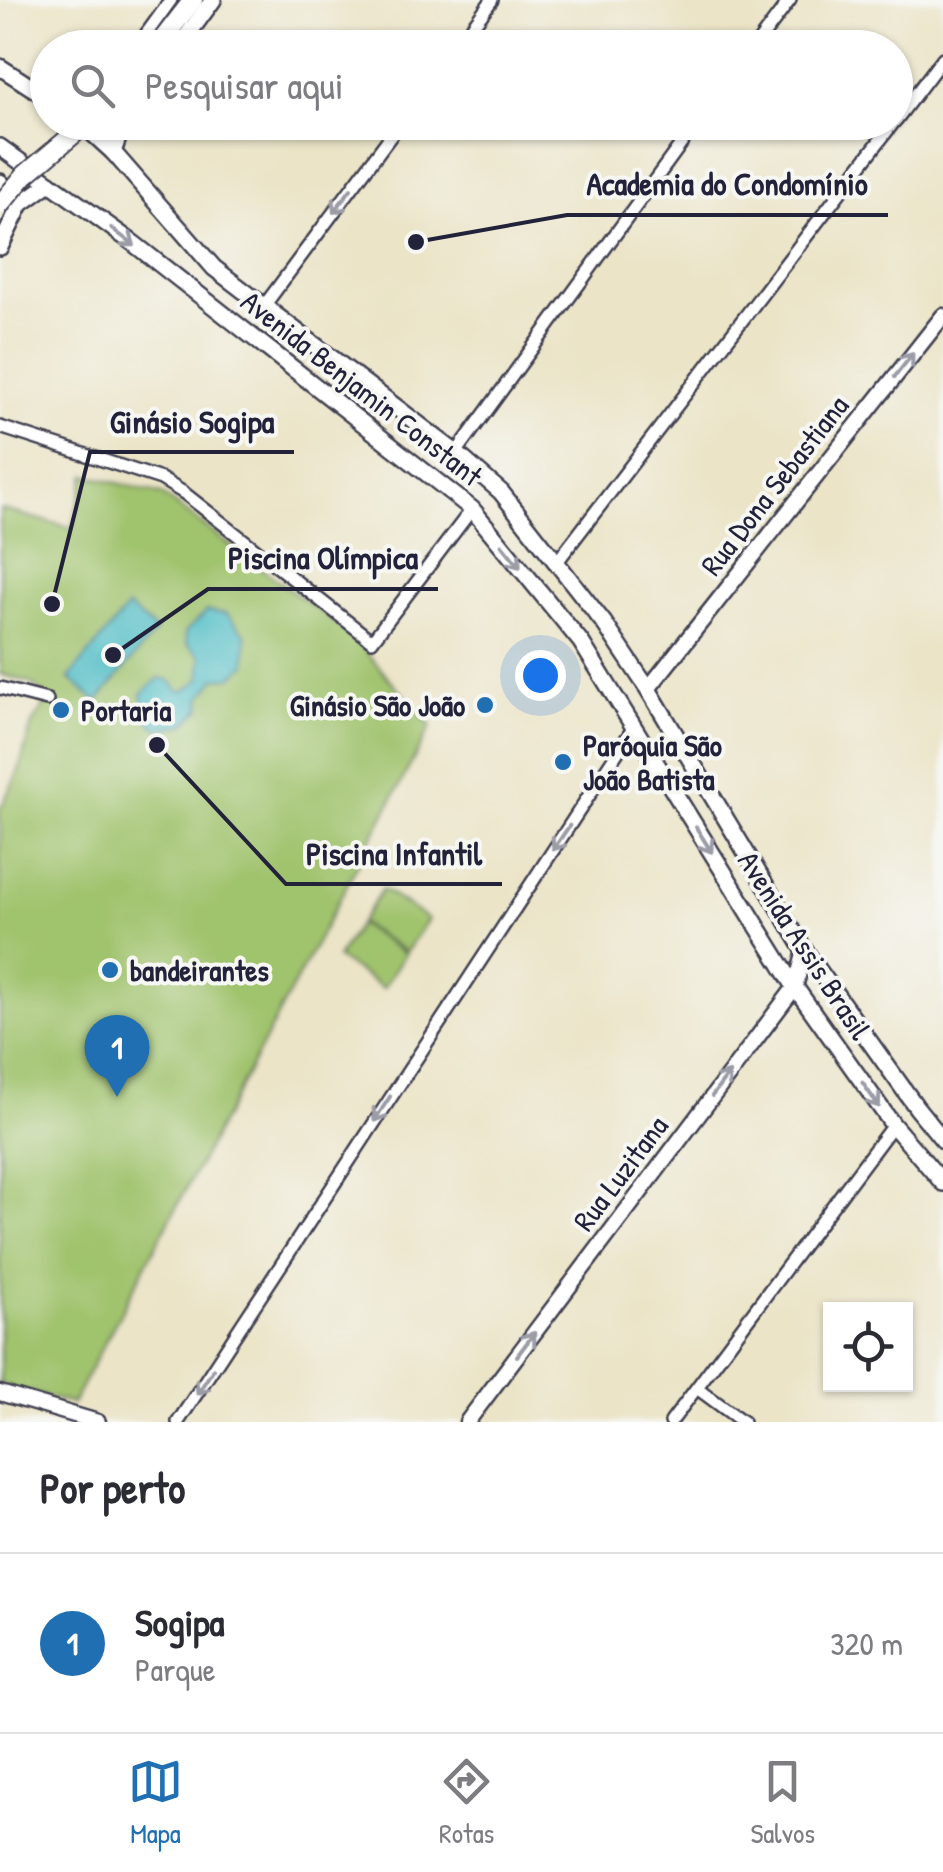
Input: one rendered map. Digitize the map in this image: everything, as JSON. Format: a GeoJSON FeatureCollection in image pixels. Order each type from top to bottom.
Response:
{"type":"FeatureCollection","features":[{"type":"Feature","properties":{"kind":"main road"},"geometry":{"type":"LineString","coordinates":[[170,30],[193,0]]}},
{"type":"Feature","properties":{"kind":"main road"},"geometry":{"type":"LineString","coordinates":[[191,30],[213,0]]}},
{"type":"Feature","properties":{"kind":"main road"},"geometry":{"type":"LineString","coordinates":[[0,67],[30,86]]}},
{"type":"Feature","properties":{"kind":"main road"},"geometry":{"type":"LineString","coordinates":[[0,205],[25,175],[67,140]]}},
{"type":"Feature","properties":{"kind":"main road","name":"Avenida Benjamin Constant"},"geometry":{"type":"LineString","coordinates":[[100,140],[214,268],[501,492],[604,623],[648,689]]}},
{"type":"Feature","properties":{"kind":"main road"},"geometry":{"type":"LineString","coordinates":[[113,152],[117,140]]}},
{"type":"Feature","properties":{"kind":"main road","name":"Avenida Benjamin Constant"},"geometry":{"type":"LineString","coordinates":[[0,147],[472,509],[582,642],[634,727]]}},
{"type":"Feature","properties":{"kind":"main road"},"geometry":{"type":"LineString","coordinates":[[0,182],[21,204]]}},
{"type":"Feature","properties":{"kind":"main road"},"geometry":{"type":"LineString","coordinates":[[0,247],[21,204],[50,183]]}},
{"type":"Feature","properties":{"kind":"main road","name":"Avenida Assis Brasil"},"geometry":{"type":"LineString","coordinates":[[648,689],[805,950],[916,1108],[943,1140]]}},
{"type":"Feature","properties":{"kind":"main road","name":"Avenida Assis Brasil"},"geometry":{"type":"LineString","coordinates":[[634,727],[795,987],[893,1125],[943,1183]]}},
{"type":"Feature","properties":{"kind":"street"},"geometry":{"type":"LineString","coordinates":[[149,30],[171,0]]}},
{"type":"Feature","properties":{"kind":"street"},"geometry":{"type":"LineString","coordinates":[[470,30],[492,0]]}},
{"type":"Feature","properties":{"kind":"street"},"geometry":{"type":"LineString","coordinates":[[768,30],[790,0]]}},
{"type":"Feature","properties":{"kind":"street"},"geometry":{"type":"LineString","coordinates":[[913,97],[943,58]]}},
{"type":"Feature","properties":{"kind":"street"},"geometry":{"type":"LineString","coordinates":[[264,306],[387,140]]}},
{"type":"Feature","properties":{"kind":"street"},"geometry":{"type":"LineString","coordinates":[[456,454],[684,140]]}},
{"type":"Feature","properties":{"kind":"street"},"geometry":{"type":"LineString","coordinates":[[557,562],[880,140]]}},
{"type":"Feature","properties":{"kind":"street","name":"Rua Dona Sebastiana"},"geometry":{"type":"LineString","coordinates":[[648,689],[943,316]]}},
{"type":"Feature","properties":{"kind":"street"},"geometry":{"type":"LineString","coordinates":[[0,427],[161,479],[372,640],[472,509]]}},
{"type":"Feature","properties":{"kind":"street"},"geometry":{"type":"LineString","coordinates":[[0,688],[48,700]]}},
{"type":"Feature","properties":{"kind":"street"},"geometry":{"type":"LineString","coordinates":[[178,1422],[634,727]]}},
{"type":"Feature","properties":{"kind":"street","name":"Rua Luzitana"},"geometry":{"type":"LineString","coordinates":[[467,1422],[795,987],[805,950]]}},
{"type":"Feature","properties":{"kind":"street"},"geometry":{"type":"LineString","coordinates":[[671,1422],[893,1125]]}},
{"type":"Feature","properties":{"kind":"street"},"geometry":{"type":"LineString","coordinates":[[697,1388],[742,1422]]}},
{"type":"Feature","properties":{"kind":"street"},"geometry":{"type":"LineString","coordinates":[[0,1393],[98,1422]]}},
{"type":"Feature","properties":{"kind":"green space"},"geometry":{"type":"Polygon","coordinates":[[[86,475],[161,494],[350,634],[431,726],[72,1404],[0,1384],[0,809],[18,773],[32,724],[49,698],[29,682],[0,674],[0,509],[72,528],[86,475]]]}},
{"type":"Feature","properties":{"kind":"green space"},"geometry":{"type":"Polygon","coordinates":[[[382,889],[428,919],[406,952],[360,923],[382,889]]]}},
{"type":"Feature","properties":{"kind":"green space"},"geometry":{"type":"Polygon","coordinates":[[[359,924],[405,954],[383,988],[337,958],[359,924]]]}},
{"type":"Feature","properties":{"kind":"water"},"geometry":{"type":"Polygon","coordinates":[[[128,607],[156,631],[97,702],[69,678],[128,607]]]}},
{"type":"Feature","properties":{"kind":"water"},"geometry":{"type":"Polygon","coordinates":[[[207,611],[227,614],[246,635],[246,665],[232,677],[216,678],[201,698],[202,707],[184,725],[159,729],[147,718],[142,693],[159,678],[170,680],[178,690],[185,691],[201,678],[201,656],[187,644],[185,632],[207,611]]]}},
{"type":"Feature","properties":{"kind":"place","name":"Academia do Condomínio"},"geometry":{"type":"Point","coordinates":[416,242]}},
{"type":"Feature","properties":{"kind":"place","name":"Ginásio Sogipa"},"geometry":{"type":"Point","coordinates":[52,604]}},
{"type":"Feature","properties":{"kind":"place","name":"Piscina Olímpica"},"geometry":{"type":"Point","coordinates":[113,655]}},
{"type":"Feature","properties":{"kind":"place","name":"Ginásio São João"},"geometry":{"type":"Point","coordinates":[485,705]}},
{"type":"Feature","properties":{"kind":"place","name":"Portaria"},"geometry":{"type":"Point","coordinates":[61,710]}},
{"type":"Feature","properties":{"kind":"place","name":"Piscina Infantil"},"geometry":{"type":"Point","coordinates":[157,745]}},
{"type":"Feature","properties":{"kind":"place","name":"Paróquia São João Batista"},"geometry":{"type":"Point","coordinates":[563,762]}},
{"type":"Feature","properties":{"kind":"place","name":"bandeirantes"},"geometry":{"type":"Point","coordinates":[110,970]}},
{"type":"Feature","properties":{"kind":"place","name":"Sogipa"},"geometry":{"type":"Point","coordinates":[117,1097]}}]}
